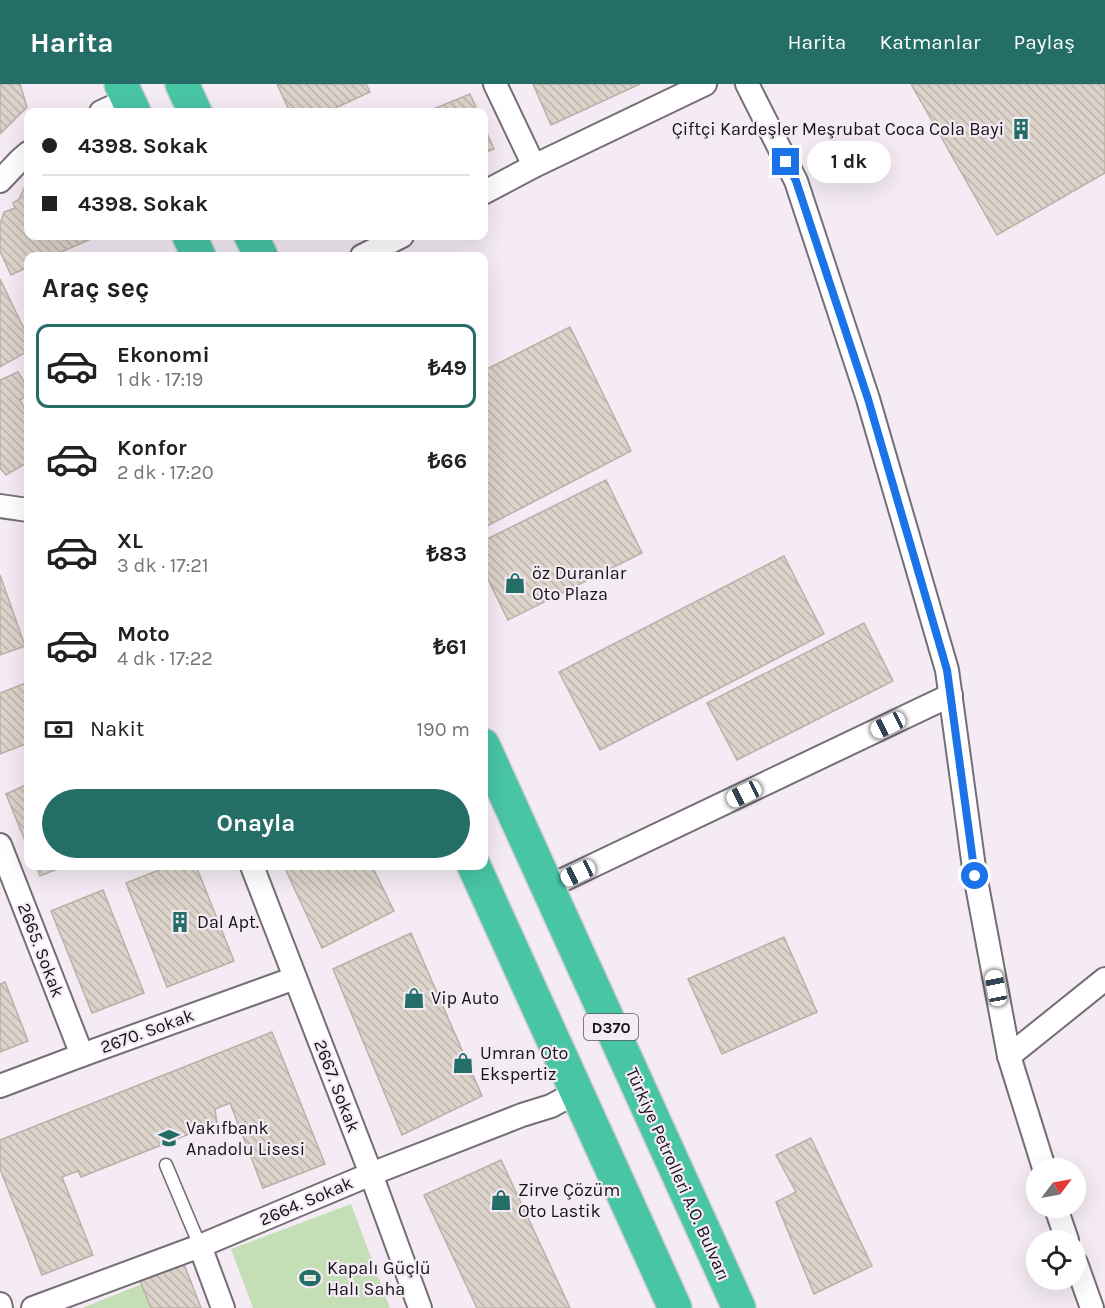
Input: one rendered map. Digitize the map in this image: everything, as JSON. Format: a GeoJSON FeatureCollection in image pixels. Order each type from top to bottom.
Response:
{"type":"FeatureCollection","features":[{"type":"Feature","properties":{"kind":"highway"},"geometry":{"type":"LineString","coordinates":[[182,84],[193,108]]}},
{"type":"Feature","properties":{"kind":"highway","name":"Türkiye Petrolleri A.O. Bulvarı"},"geometry":{"type":"LineString","coordinates":[[488,756],[739,1308]]}},
{"type":"Feature","properties":{"kind":"highway"},"geometry":{"type":"LineString","coordinates":[[476,870],[675,1308]]}},
{"type":"Feature","properties":{"kind":"street"},"geometry":{"type":"LineString","coordinates":[[495,84],[534,166]]}},
{"type":"Feature","properties":{"kind":"street"},"geometry":{"type":"LineString","coordinates":[[488,190],[705,84]]}},
{"type":"Feature","properties":{"kind":"street"},"geometry":{"type":"LineString","coordinates":[[747,84],[796,181],[868,399],[947,670],[975,876],[1009,1056],[1041,1158]]}},
{"type":"Feature","properties":{"kind":"street"},"geometry":{"type":"LineString","coordinates":[[0,181],[24,156]]}},
{"type":"Feature","properties":{"kind":"street"},"geometry":{"type":"LineString","coordinates":[[370,252],[394,240]]}},
{"type":"Feature","properties":{"kind":"street"},"geometry":{"type":"LineString","coordinates":[[0,506],[24,509]]}},
{"type":"Feature","properties":{"kind":"street"},"geometry":{"type":"LineString","coordinates":[[548,887],[951,695]]}},
{"type":"Feature","properties":{"kind":"street","name":"2665. Sokak"},"geometry":{"type":"LineString","coordinates":[[0,845],[82,1054]]}},
{"type":"Feature","properties":{"kind":"street","name":"2667. Sokak"},"geometry":{"type":"LineString","coordinates":[[254,870],[371,1174],[420,1308]]}},
{"type":"Feature","properties":{"kind":"street","name":"2670. Sokak"},"geometry":{"type":"LineString","coordinates":[[0,1086],[82,1054],[295,978]]}},
{"type":"Feature","properties":{"kind":"street"},"geometry":{"type":"LineString","coordinates":[[1009,1056],[1105,979]]}},
{"type":"Feature","properties":{"kind":"street","name":"2664. Sokak"},"geometry":{"type":"LineString","coordinates":[[33,1308],[200,1246],[371,1174],[522,1115],[551,1106],[577,1092]]}},
{"type":"Feature","properties":{"kind":"street"},"geometry":{"type":"LineString","coordinates":[[200,1246],[223,1308]]}},
{"type":"Feature","properties":{"kind":"street"},"geometry":{"type":"LineString","coordinates":[[1086,1290],[1092,1308]]}},
{"type":"Feature","properties":{"kind":"lane"},"geometry":{"type":"LineString","coordinates":[[166,1165],[200,1246]]}},
{"type":"Feature","properties":{"kind":"green space","name":"Kapalı Güçlü Halı Saha"},"geometry":{"type":"Polygon","coordinates":[[[351,1204],[390,1308],[253,1308],[231,1249],[351,1204]]]}},
{"type":"Feature","properties":{"kind":"green space"},"geometry":{"type":"Polygon","coordinates":[[[142,1284],[151,1308],[82,1308],[142,1284]]]}},
{"type":"Feature","properties":{"kind":"building"},"geometry":{"type":"Polygon","coordinates":[[[0,84],[20,84],[27,107],[0,134],[0,84]]]}},
{"type":"Feature","properties":{"kind":"building"},"geometry":{"type":"Polygon","coordinates":[[[277,84],[366,84],[370,92],[336,108],[288,108],[277,84]]]}},
{"type":"Feature","properties":{"kind":"building"},"geometry":{"type":"Polygon","coordinates":[[[533,84],[640,84],[551,125],[533,84]]]}},
{"type":"Feature","properties":{"kind":"building","name":"Çiftçi Kardeşler Meşrubat Coca Cola Bayi"},"geometry":{"type":"Polygon","coordinates":[[[911,84],[1105,84],[1105,173],[997,235],[911,84]]]}},
{"type":"Feature","properties":{"kind":"building"},"geometry":{"type":"Polygon","coordinates":[[[470,94],[476,108],[436,108],[470,94]]]}},
{"type":"Feature","properties":{"kind":"building"},"geometry":{"type":"Polygon","coordinates":[[[488,135],[494,149],[488,151],[488,135]]]}},
{"type":"Feature","properties":{"kind":"building"},"geometry":{"type":"Polygon","coordinates":[[[24,188],[24,240],[89,240],[61,252],[24,252],[24,269],[11,275],[0,251],[0,224],[4,212],[15,208],[13,203],[19,199],[24,188]]]}},
{"type":"Feature","properties":{"kind":"building"},"geometry":{"type":"Polygon","coordinates":[[[0,279],[24,329],[24,353],[0,367],[0,279]]]}},
{"type":"Feature","properties":{"kind":"building"},"geometry":{"type":"Polygon","coordinates":[[[570,327],[631,451],[488,525],[488,368],[570,327]]]}},
{"type":"Feature","properties":{"kind":"building"},"geometry":{"type":"Polygon","coordinates":[[[18,372],[24,382],[24,398],[20,400],[24,407],[24,464],[6,475],[0,468],[0,380],[18,372]]]}},
{"type":"Feature","properties":{"kind":"building"},"geometry":{"type":"Polygon","coordinates":[[[606,480],[642,553],[508,620],[488,579],[488,539],[606,480]]]}},
{"type":"Feature","properties":{"kind":"building"},"geometry":{"type":"Polygon","coordinates":[[[784,556],[824,634],[600,750],[559,672],[784,556]]]}},
{"type":"Feature","properties":{"kind":"building"},"geometry":{"type":"Polygon","coordinates":[[[0,575],[24,646],[0,655],[0,575]]]}},
{"type":"Feature","properties":{"kind":"building"},"geometry":{"type":"Polygon","coordinates":[[[864,623],[893,681],[737,760],[707,703],[864,623]]]}},
{"type":"Feature","properties":{"kind":"building"},"geometry":{"type":"Polygon","coordinates":[[[24,684],[24,745],[0,754],[0,693],[24,684]]]}},
{"type":"Feature","properties":{"kind":"building"},"geometry":{"type":"Polygon","coordinates":[[[24,786],[24,838],[6,794],[24,786]]]}},
{"type":"Feature","properties":{"kind":"building"},"geometry":{"type":"Polygon","coordinates":[[[38,870],[55,870],[40,876],[38,870]]]}},
{"type":"Feature","properties":{"kind":"building","name":"Dal Apt."},"geometry":{"type":"Polygon","coordinates":[[[159,870],[198,870],[234,961],[167,987],[126,883],[159,870]]]}},
{"type":"Feature","properties":{"kind":"building"},"geometry":{"type":"Polygon","coordinates":[[[286,870],[374,870],[394,911],[322,948],[286,870]]]}},
{"type":"Feature","properties":{"kind":"building"},"geometry":{"type":"Polygon","coordinates":[[[103,890],[144,993],[92,1013],[51,911],[103,890]]]}},
{"type":"Feature","properties":{"kind":"building"},"geometry":{"type":"Polygon","coordinates":[[[411,933],[482,1096],[402,1135],[333,969],[411,933]]]}},
{"type":"Feature","properties":{"kind":"building"},"geometry":{"type":"Polygon","coordinates":[[[784,937],[817,1012],[722,1054],[688,979],[784,937]]]}},
{"type":"Feature","properties":{"kind":"building"},"geometry":{"type":"Polygon","coordinates":[[[5,982],[28,1041],[0,1052],[0,984],[5,982]]]}},
{"type":"Feature","properties":{"kind":"building"},"geometry":{"type":"Polygon","coordinates":[[[272,1032],[325,1164],[263,1188],[230,1103],[215,1109],[217,1123],[81,1177],[78,1171],[62,1177],[93,1255],[42,1275],[0,1169],[0,1140],[272,1032]]]}},
{"type":"Feature","properties":{"kind":"building"},"geometry":{"type":"Polygon","coordinates":[[[811,1138],[872,1266],[814,1294],[776,1202],[796,1192],[776,1155],[811,1138]]]}},
{"type":"Feature","properties":{"kind":"building"},"geometry":{"type":"Polygon","coordinates":[[[501,1160],[570,1308],[477,1308],[424,1195],[501,1160]]]}},
{"type":"Feature","properties":{"kind":"building"},"geometry":{"type":"Polygon","coordinates":[[[184,1264],[201,1308],[151,1308],[140,1281],[184,1264]]]}},
{"type":"Feature","properties":{"kind":"place","name":"Çiftçi Kardeşler Meşrubat Coca Cola Bayi"},"geometry":{"type":"Point","coordinates":[1021,129]}},
{"type":"Feature","properties":{"kind":"place","name":"öz Duranlar Oto Plaza"},"geometry":{"type":"Point","coordinates":[515,583]}},
{"type":"Feature","properties":{"kind":"place","name":"Dal Apt."},"geometry":{"type":"Point","coordinates":[180,922]}},
{"type":"Feature","properties":{"kind":"place","name":"Vip Auto"},"geometry":{"type":"Point","coordinates":[414,998]}},
{"type":"Feature","properties":{"kind":"place","name":"Umran Oto Ekspertiz"},"geometry":{"type":"Point","coordinates":[463,1063]}},
{"type":"Feature","properties":{"kind":"place","name":"Vakıfbank Anadolu Lisesi"},"geometry":{"type":"Point","coordinates":[169,1138]}},
{"type":"Feature","properties":{"kind":"place","name":"Zirve Çözüm Oto Lastik"},"geometry":{"type":"Point","coordinates":[501,1200]}},
{"type":"Feature","properties":{"kind":"place","name":"Kapalı Güçlü Halı Saha"},"geometry":{"type":"Point","coordinates":[310,1278]}},
{"type":"Feature","properties":{"kind":"route"},"geometry":{"type":"LineString","coordinates":[[786,162],[796,181],[868,399],[947,670],[975,876]]}}]}
